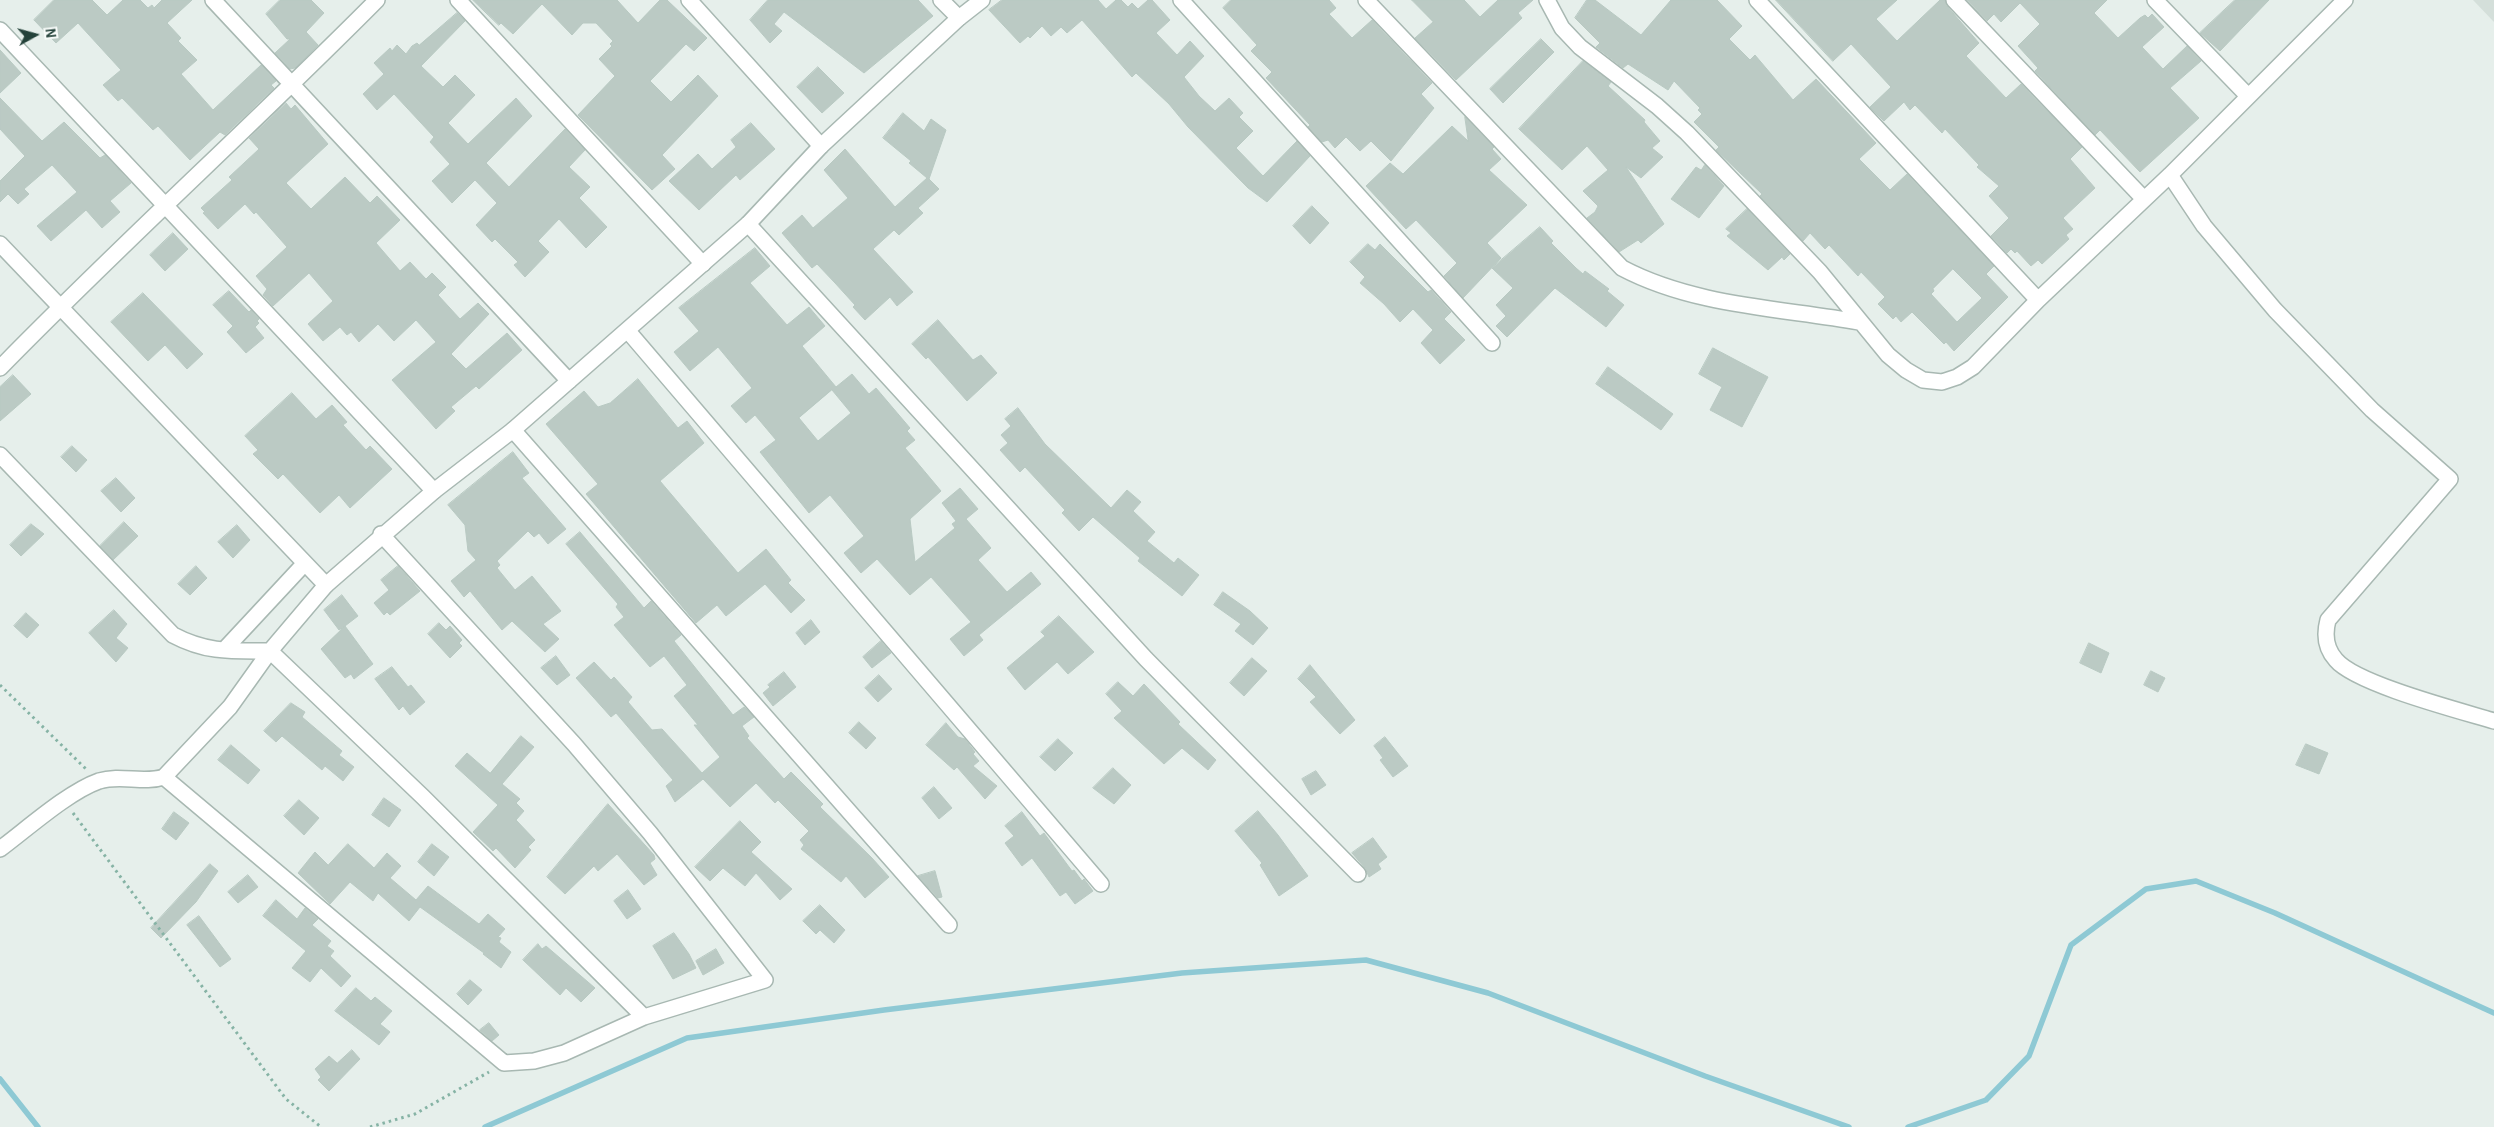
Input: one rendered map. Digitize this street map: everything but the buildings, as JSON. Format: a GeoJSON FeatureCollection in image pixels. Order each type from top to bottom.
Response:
{"type":"FeatureCollection","features":[{"type":"Feature","properties":{"kind":"street"},"geometry":{"type":"LineString","coordinates":[[213,0],[569,381]]}},
{"type":"Feature","properties":{"kind":"street"},"geometry":{"type":"LineString","coordinates":[[0,368],[61,306],[293,84],[377,0]]}},
{"type":"Feature","properties":{"kind":"street"},"geometry":{"type":"LineString","coordinates":[[458,0],[703,264]]}},
{"type":"Feature","properties":{"kind":"street"},"geometry":{"type":"LineString","coordinates":[[689,0],[821,146]]}},
{"type":"Feature","properties":{"kind":"street"},"geometry":{"type":"LineString","coordinates":[[941,0],[959,18]]}},
{"type":"Feature","properties":{"kind":"street"},"geometry":{"type":"LineString","coordinates":[[0,849],[64,802],[100,781],[126,778],[152,781],[164,777],[230,707],[270,651],[326,585],[381,534],[513,430],[748,224],[821,146],[959,18],[982,0]]}},
{"type":"Feature","properties":{"kind":"street"},"geometry":{"type":"LineString","coordinates":[[1181,0],[1492,343]]}},
{"type":"Feature","properties":{"kind":"street"},"geometry":{"type":"LineString","coordinates":[[1366,0],[1622,268],[1650,283],[1676,290],[1725,301],[1859,322]]}},
{"type":"Feature","properties":{"kind":"street"},"geometry":{"type":"LineString","coordinates":[[1547,0],[1562,28],[1580,46],[1657,106],[1687,134],[1820,272],[1859,322],[1888,355],[1906,370],[1923,380],[1942,382],[1957,377],[1973,367],[2038,300],[2143,198],[2170,175],[2345,0]]}},
{"type":"Feature","properties":{"kind":"street"},"geometry":{"type":"LineString","coordinates":[[1757,0],[2038,300]]}},
{"type":"Feature","properties":{"kind":"street"},"geometry":{"type":"LineString","coordinates":[[1954,0],[2143,198]]}},
{"type":"Feature","properties":{"kind":"street"},"geometry":{"type":"LineString","coordinates":[[2155,0],[2248,96]]}},
{"type":"Feature","properties":{"kind":"street"},"geometry":{"type":"LineString","coordinates":[[0,30],[434,491]]}},
{"type":"Feature","properties":{"kind":"street"},"geometry":{"type":"LineString","coordinates":[[2170,175],[2204,226],[2275,310],[2372,410],[2450,479],[2328,620],[2326,629],[2329,651],[2347,670],[2420,699],[2494,720]]}},
{"type":"Feature","properties":{"kind":"street"},"geometry":{"type":"LineString","coordinates":[[748,224],[1146,659],[1358,874]]}},
{"type":"Feature","properties":{"kind":"street"},"geometry":{"type":"LineString","coordinates":[[0,244],[326,585]]}},
{"type":"Feature","properties":{"kind":"street"},"geometry":{"type":"LineString","coordinates":[[628,331],[1101,884]]}},
{"type":"Feature","properties":{"kind":"street"},"geometry":{"type":"LineString","coordinates":[[513,430],[949,925]]}},
{"type":"Feature","properties":{"kind":"street"},"geometry":{"type":"LineString","coordinates":[[0,455],[172,635],[191,645],[224,650],[270,651],[423,797],[644,1017]]}},
{"type":"Feature","properties":{"kind":"street"},"geometry":{"type":"LineString","coordinates":[[164,777],[504,1063],[534,1061],[564,1053],[644,1017],[765,980],[650,833],[574,744],[381,534]]}},
{"type":"Feature","properties":{"kind":"street"},"geometry":{"type":"LineString","coordinates":[[224,650],[304,563]]}},
{"type":"Feature","properties":{"kind":"path"},"geometry":{"type":"LineString","coordinates":[[0,685],[100,781]]}},
{"type":"Feature","properties":{"kind":"path"},"geometry":{"type":"LineString","coordinates":[[64,802],[286,1099],[322,1127]]}},
{"type":"Feature","properties":{"kind":"path"},"geometry":{"type":"LineString","coordinates":[[370,1127],[415,1114],[504,1063]]}},
{"type":"Feature","properties":{"kind":"shaded area"},"geometry":{"type":"Polygon","coordinates":[[[2473,0],[2494,0],[2494,22],[2473,0]]]}},
{"type":"Feature","properties":{"kind":"waterway"},"geometry":{"type":"LineString","coordinates":[[1908,1127],[1986,1100],[2029,1056],[2071,945],[2146,889],[2196,881],[2275,913],[2494,1013]]}},
{"type":"Feature","properties":{"kind":"waterway"},"geometry":{"type":"LineString","coordinates":[[485,1127],[687,1038],[884,1010],[1182,973],[1366,960],[1488,993],[1705,1076],[1849,1127]]}},
{"type":"Feature","properties":{"kind":"waterway"},"geometry":{"type":"LineString","coordinates":[[0,1079],[38,1127]]}}]}
